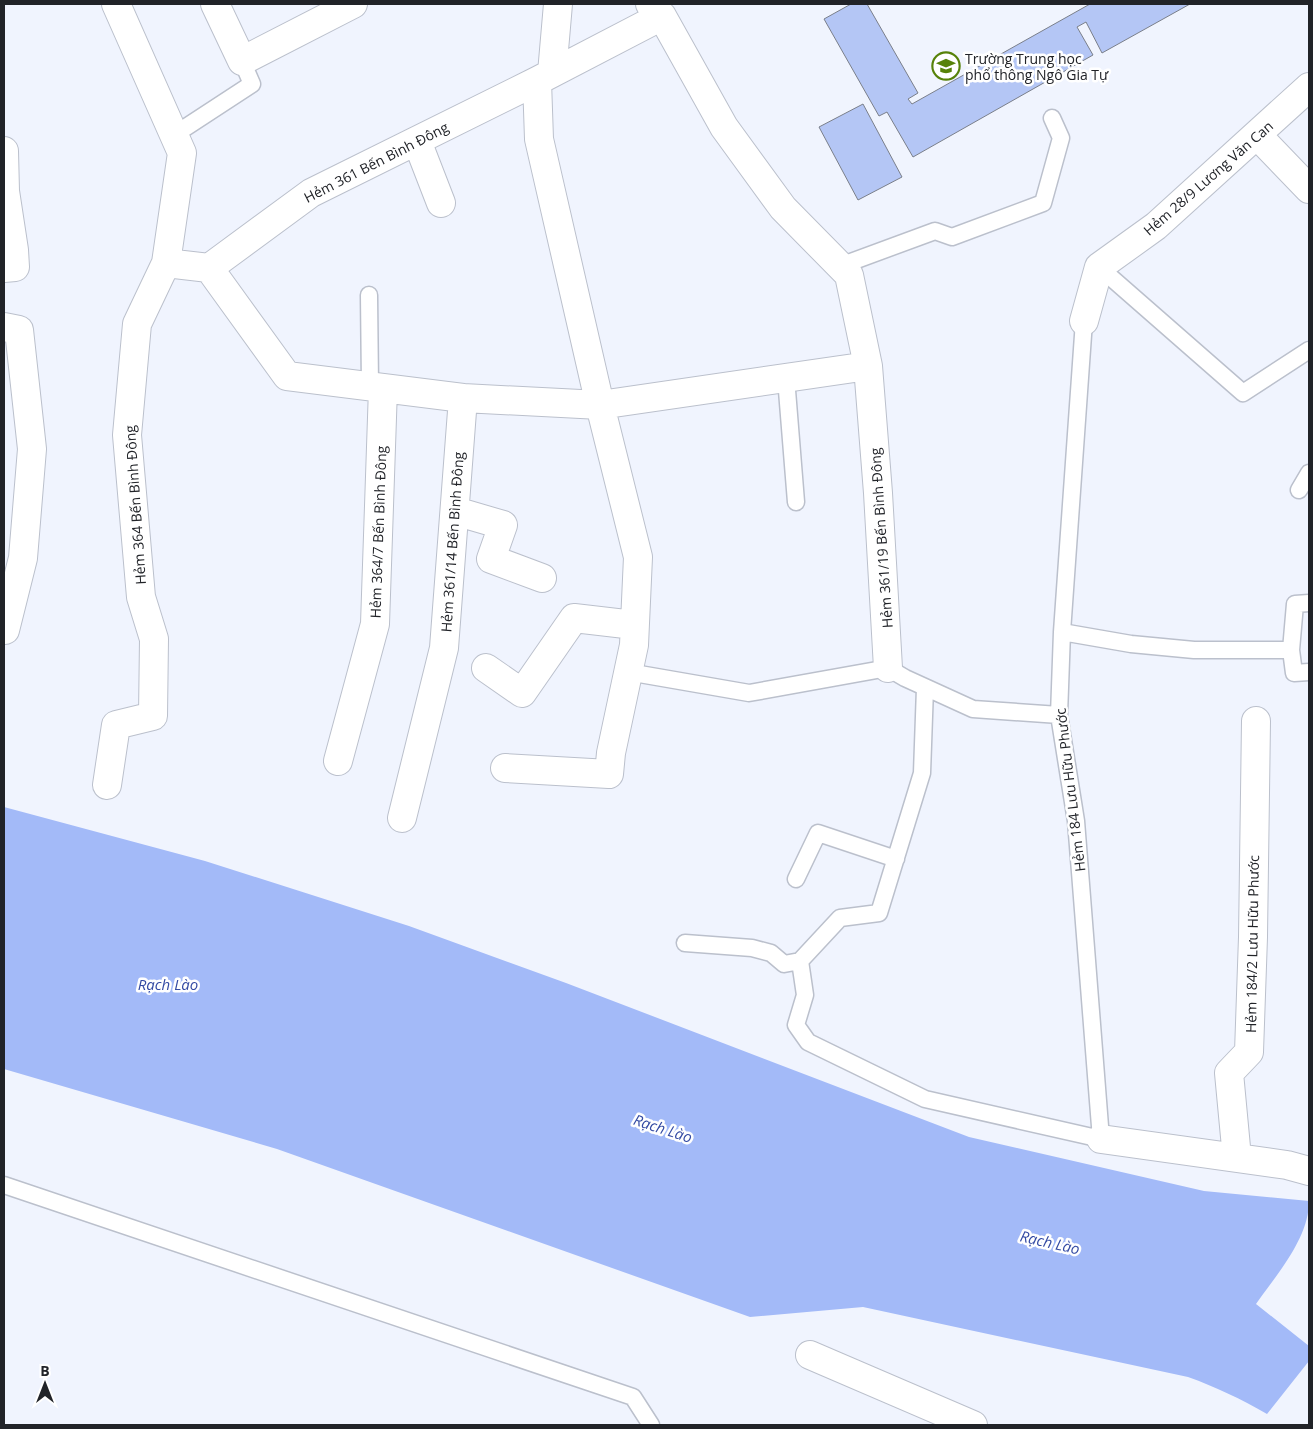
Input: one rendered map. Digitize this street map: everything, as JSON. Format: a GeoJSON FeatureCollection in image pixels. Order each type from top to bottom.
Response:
{"type":"FeatureCollection","features":[{"type":"Feature","properties":{"kind":"street","name":"Hẻm 364 Bến Bình Đông"},"geometry":{"type":"LineString","coordinates":[[107,785],[116,725],[153,716],[154,639],[141,597],[127,434],[138,324],[166,263],[182,153],[116,4]]}},
{"type":"Feature","properties":{"kind":"street"},"geometry":{"type":"LineString","coordinates":[[215,4],[242,61],[353,4]]}},
{"type":"Feature","properties":{"kind":"street"},"geometry":{"type":"LineString","coordinates":[[505,768],[609,774],[611,753],[634,645],[638,557],[600,405],[539,139],[544,77],[558,4]]}},
{"type":"Feature","properties":{"kind":"street","name":"Hẻm 361 Bến Bình Đông"},"geometry":{"type":"LineString","coordinates":[[209,268],[310,193],[544,77],[656,10]]}},
{"type":"Feature","properties":{"kind":"street","name":"Hẻm 361/19 Bến Bình Đông"},"geometry":{"type":"LineString","coordinates":[[656,10],[730,135],[783,208],[849,275],[868,366],[878,493],[888,668]]}},
{"type":"Feature","properties":{"kind":"street","name":"Hẻm 28/9 Lương Văn Can"},"geometry":{"type":"LineString","coordinates":[[1099,266],[1156,226],[1309,87]]}},
{"type":"Feature","properties":{"kind":"street"},"geometry":{"type":"LineString","coordinates":[[1257,135],[1309,189]]}},
{"type":"Feature","properties":{"kind":"street"},"geometry":{"type":"LineString","coordinates":[[417,141],[441,203]]}},
{"type":"Feature","properties":{"kind":"street"},"geometry":{"type":"LineString","coordinates":[[4,151],[4,191],[15,267],[4,268]]}},
{"type":"Feature","properties":{"kind":"street"},"geometry":{"type":"LineString","coordinates":[[166,263],[209,268],[287,376],[463,398],[600,405],[868,366]]}},
{"type":"Feature","properties":{"kind":"street"},"geometry":{"type":"LineString","coordinates":[[1084,321],[1099,266]]}},
{"type":"Feature","properties":{"kind":"street"},"geometry":{"type":"LineString","coordinates":[[4,327],[19,330],[32,448],[23,558],[4,630]]}},
{"type":"Feature","properties":{"kind":"street","name":"Hẻm 364/7 Bến Bình Đông"},"geometry":{"type":"LineString","coordinates":[[338,762],[376,624],[377,387]]}},
{"type":"Feature","properties":{"kind":"street","name":"Hẻm 361/14 Bến Bình Đông"},"geometry":{"type":"LineString","coordinates":[[402,818],[444,648],[463,398]]}},
{"type":"Feature","properties":{"kind":"street"},"geometry":{"type":"LineString","coordinates":[[455,511],[503,525],[491,559],[542,578]]}},
{"type":"Feature","properties":{"kind":"street"},"geometry":{"type":"LineString","coordinates":[[486,668],[522,693],[574,618],[634,624]]}},
{"type":"Feature","properties":{"kind":"street","name":"Hẻm 184/2 Lưu Hữu Phước"},"geometry":{"type":"LineString","coordinates":[[1237,1158],[1229,1073],[1249,1052],[1253,938],[1256,721]]}},
{"type":"Feature","properties":{"kind":"street"},"geometry":{"type":"LineString","coordinates":[[1101,1139],[1287,1165],[1309,1170]]}},
{"type":"Feature","properties":{"kind":"street"},"geometry":{"type":"LineString","coordinates":[[810,1355],[973,1425]]}},
{"type":"Feature","properties":{"kind":"lane"},"geometry":{"type":"LineString","coordinates":[[174,135],[252,84],[242,61]]}},
{"type":"Feature","properties":{"kind":"lane"},"geometry":{"type":"LineString","coordinates":[[840,266],[935,231],[952,238],[1043,203],[1061,138],[1052,118]]}},
{"type":"Feature","properties":{"kind":"lane"},"geometry":{"type":"LineString","coordinates":[[1099,266],[1243,393],[1309,350]]}},
{"type":"Feature","properties":{"kind":"lane"},"geometry":{"type":"LineString","coordinates":[[369,295],[377,387]]}},
{"type":"Feature","properties":{"kind":"lane","name":"Hẻm 184 Lưu Hữu Phước"},"geometry":{"type":"LineString","coordinates":[[1084,321],[1062,632],[1059,715],[1076,821],[1101,1139]]}},
{"type":"Feature","properties":{"kind":"lane"},"geometry":{"type":"LineString","coordinates":[[786,378],[796,502]]}},
{"type":"Feature","properties":{"kind":"lane"},"geometry":{"type":"LineString","coordinates":[[1299,490],[1309,473]]}},
{"type":"Feature","properties":{"kind":"lane"},"geometry":{"type":"LineString","coordinates":[[1309,603],[1295,604],[1291,650],[1294,673],[1309,672]]}},
{"type":"Feature","properties":{"kind":"lane"},"geometry":{"type":"LineString","coordinates":[[1062,632],[1131,644],[1194,650],[1291,650]]}},
{"type":"Feature","properties":{"kind":"lane"},"geometry":{"type":"LineString","coordinates":[[628,672],[749,693],[888,668],[925,688],[973,709],[1059,715]]}},
{"type":"Feature","properties":{"kind":"lane"},"geometry":{"type":"LineString","coordinates":[[685,943],[752,948],[771,953],[784,964],[800,961],[840,918],[879,913],[922,773],[925,688]]}},
{"type":"Feature","properties":{"kind":"lane"},"geometry":{"type":"LineString","coordinates":[[796,879],[818,833],[896,859]]}},
{"type":"Feature","properties":{"kind":"lane"},"geometry":{"type":"LineString","coordinates":[[800,961],[805,995],[796,1025],[808,1042],[925,1099],[1101,1139]]}},
{"type":"Feature","properties":{"kind":"lane"},"geometry":{"type":"LineString","coordinates":[[4,1185],[633,1397],[652,1425]]}},
{"type":"Feature","properties":{"kind":"water","name":"Rạch Lào"},"geometry":{"type":"Polygon","coordinates":[[[4,807],[205,861],[409,926],[566,983],[969,1137],[1204,1191],[1309,1201],[1308,1215],[1298,1243],[1282,1269],[1256,1304],[1309,1346],[1309,1361],[1267,1414],[1248,1403],[1188,1377],[863,1307],[750,1317],[277,1149],[4,1069],[4,807]]]}},
{"type":"Feature","properties":{"kind":"building"},"geometry":{"type":"Polygon","coordinates":[[[851,4],[867,4],[918,93],[908,99],[912,104],[1090,4],[1190,4],[1102,53],[1086,22],[1077,27],[1093,55],[913,157],[887,112],[879,116],[824,19],[851,4]]]}},
{"type":"Feature","properties":{"kind":"building"},"geometry":{"type":"Polygon","coordinates":[[[863,104],[902,177],[858,200],[819,127],[863,104]]]}},
{"type":"Feature","properties":{"kind":"place","name":"Trường Trung học phổ thông Ngô Gia Tự"},"geometry":{"type":"Point","coordinates":[946,66]}}]}
